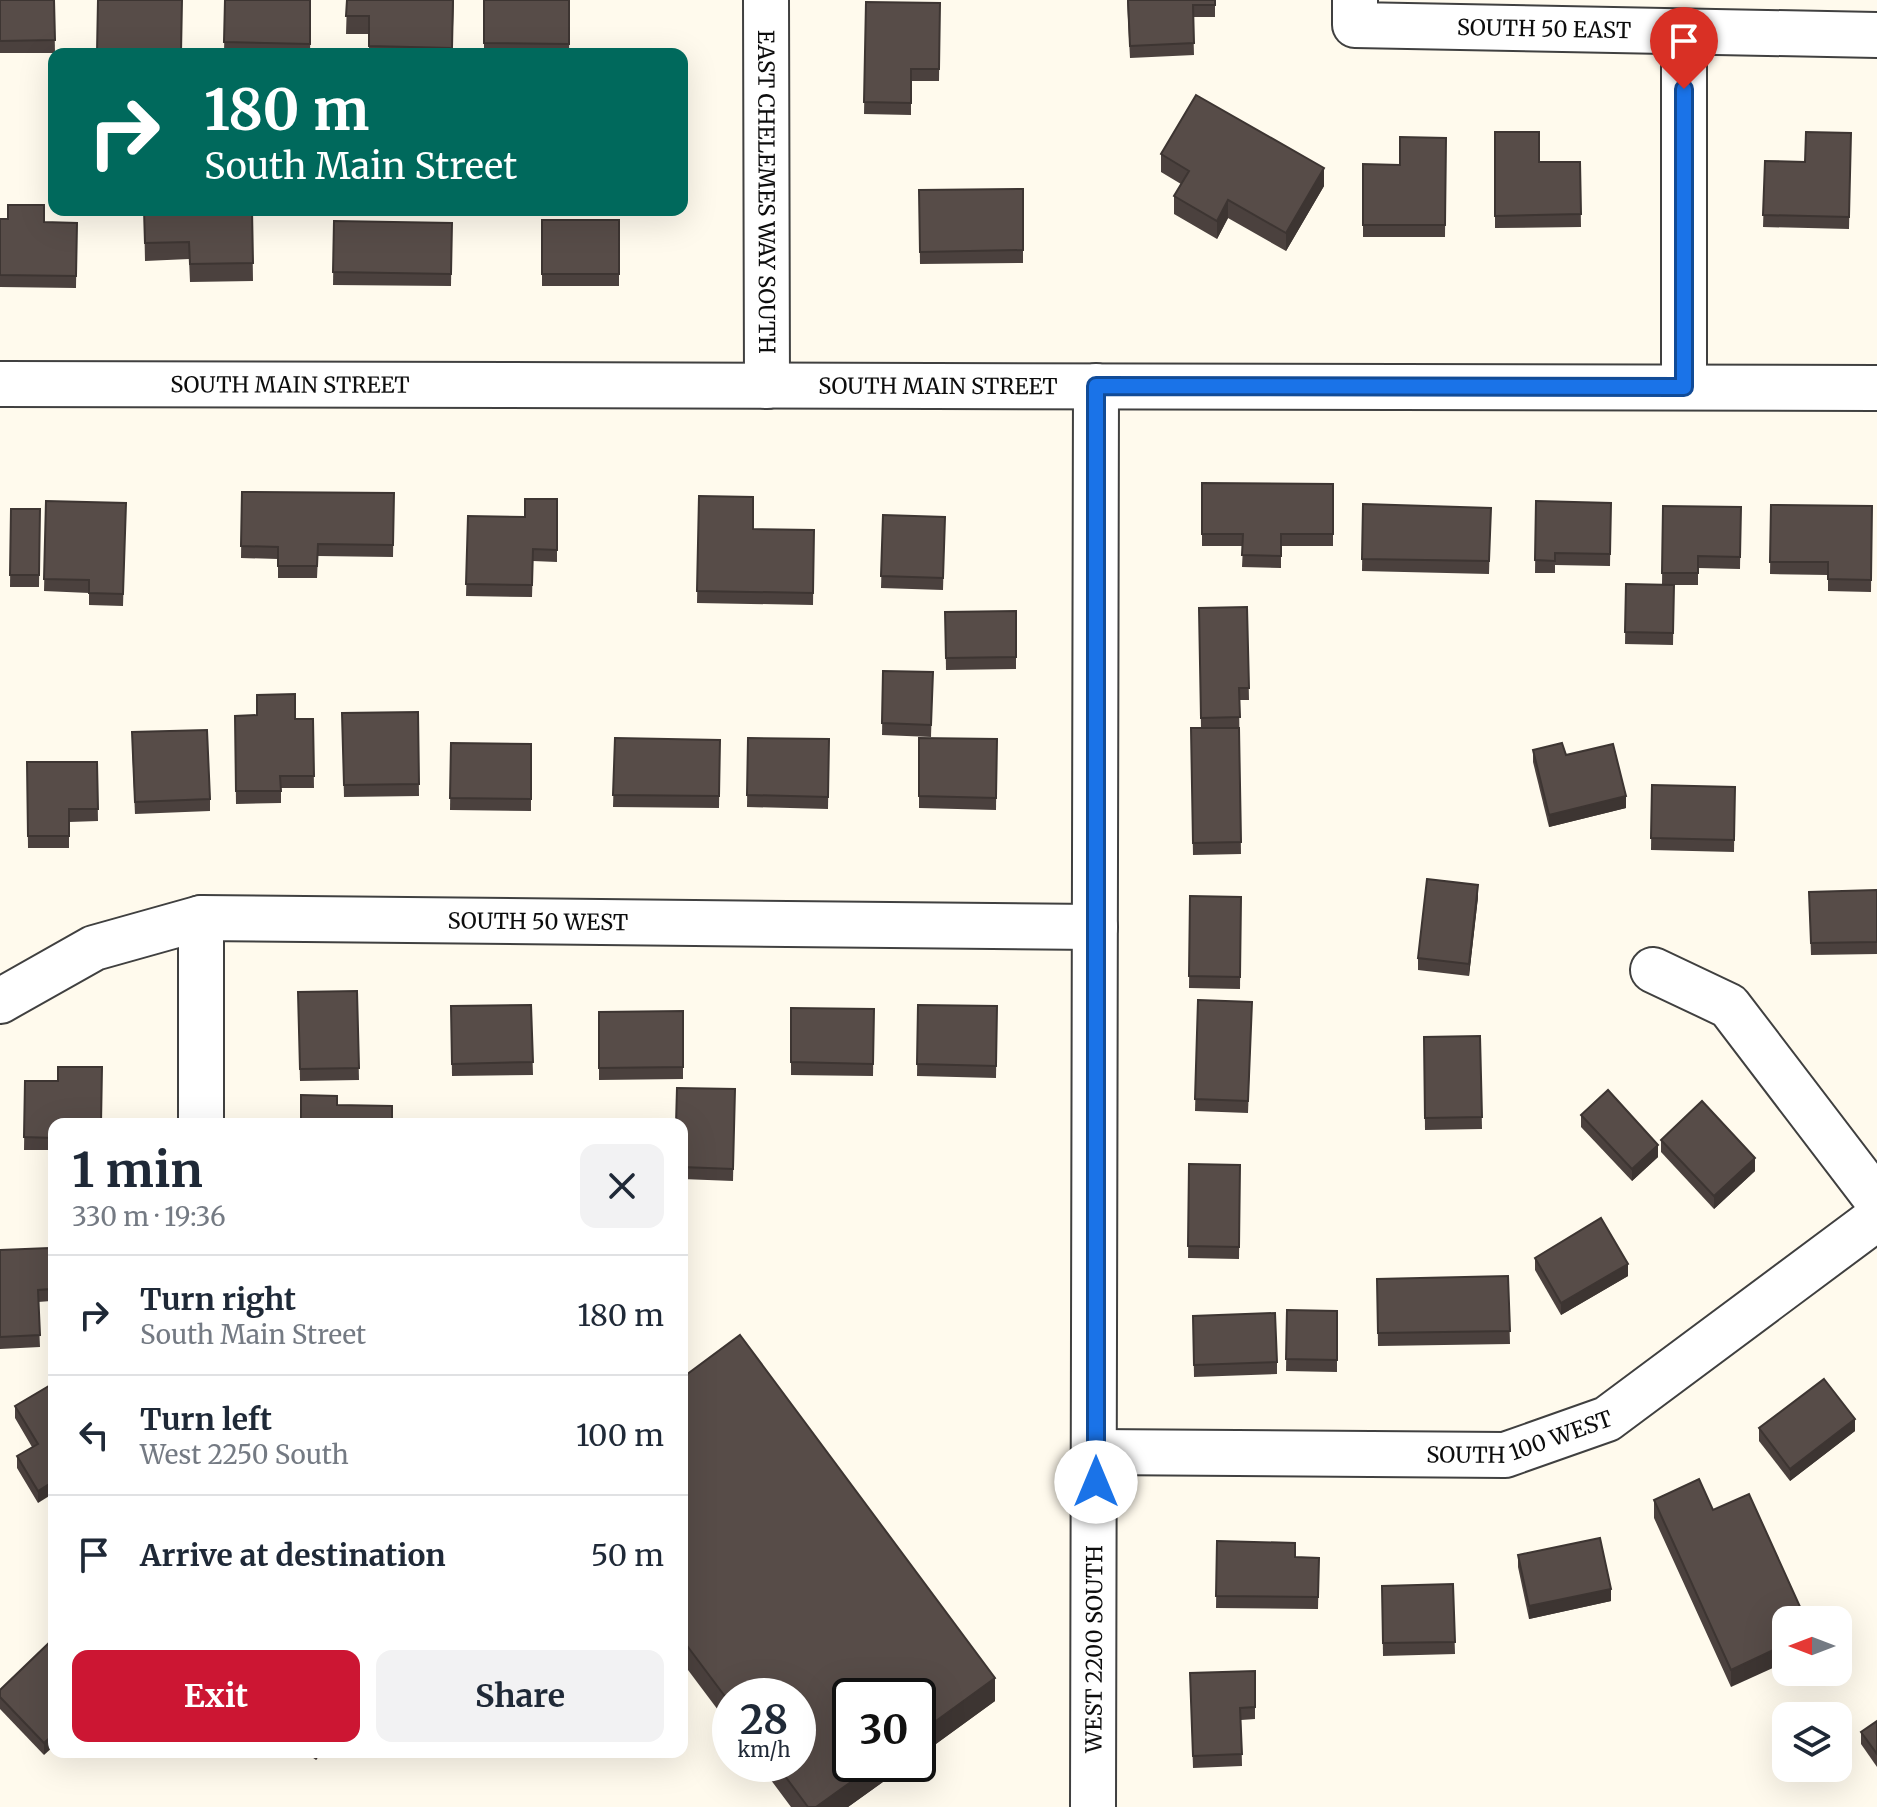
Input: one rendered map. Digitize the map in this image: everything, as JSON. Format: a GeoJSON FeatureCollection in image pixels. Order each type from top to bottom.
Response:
{"type":"FeatureCollection","features":[{"type":"Feature","properties":{"kind":"street","name":"EAST CHELEMES WAY SOUTH"},"geometry":{"type":"LineString","coordinates":[[766,0],[767,386]]}},
{"type":"Feature","properties":{"kind":"street","name":"SOUTH 50 EAST"},"geometry":{"type":"LineString","coordinates":[[1355,13],[1684,32],[1877,35]]}},
{"type":"Feature","properties":{"kind":"street"},"geometry":{"type":"LineString","coordinates":[[1684,32],[1684,387]]}},
{"type":"Feature","properties":{"kind":"street","name":"SOUTH MAIN STREET"},"geometry":{"type":"LineString","coordinates":[[0,384],[1877,388]]}},
{"type":"Feature","properties":{"kind":"street","name":"WEST 2200 SOUTH"},"geometry":{"type":"LineString","coordinates":[[1093,1807],[1096,386]]}},
{"type":"Feature","properties":{"kind":"street"},"geometry":{"type":"LineString","coordinates":[[201,918],[201,1118]]}},
{"type":"Feature","properties":{"kind":"street","name":"SOUTH 50 WEST"},"geometry":{"type":"LineString","coordinates":[[0,1001],[94,948],[201,918],[1095,927]]}},
{"type":"Feature","properties":{"kind":"street"},"geometry":{"type":"LineString","coordinates":[[1653,970],[1729,1006],[1877,1200]]}},
{"type":"Feature","properties":{"kind":"street","name":"SOUTH 100 WEST"},"geometry":{"type":"LineString","coordinates":[[1096,1452],[1505,1455],[1607,1419],[1877,1218]]}},
{"type":"Feature","properties":{"kind":"building"},"geometry":{"type":"Polygon","coordinates":[[[0,0],[54,0],[55,40],[0,41],[0,0]]]}},
{"type":"Feature","properties":{"kind":"building"},"geometry":{"type":"Polygon","coordinates":[[[98,0],[182,0],[181,48],[97,48],[98,0]]]}},
{"type":"Feature","properties":{"kind":"building"},"geometry":{"type":"Polygon","coordinates":[[[225,0],[310,0],[310,44],[224,42],[225,0]]]}},
{"type":"Feature","properties":{"kind":"building"},"geometry":{"type":"Polygon","coordinates":[[[347,0],[453,0],[452,48],[369,46],[369,16],[346,16],[347,0]]]}},
{"type":"Feature","properties":{"kind":"building"},"geometry":{"type":"Polygon","coordinates":[[[484,0],[569,0],[569,44],[484,43],[484,0]]]}},
{"type":"Feature","properties":{"kind":"building"},"geometry":{"type":"Polygon","coordinates":[[[1128,0],[1215,0],[1215,5],[1193,5],[1194,43],[1130,46],[1128,0]]]}},
{"type":"Feature","properties":{"kind":"building"},"geometry":{"type":"Polygon","coordinates":[[[866,2],[940,3],[939,69],[911,69],[911,103],[864,102],[866,2]]]}},
{"type":"Feature","properties":{"kind":"building"},"geometry":{"type":"Polygon","coordinates":[[[1196,95],[1324,168],[1286,233],[1228,200],[1217,221],[1174,196],[1189,171],[1161,154],[1196,95]]]}},
{"type":"Feature","properties":{"kind":"building"},"geometry":{"type":"Polygon","coordinates":[[[1495,132],[1539,132],[1539,162],[1580,162],[1581,214],[1495,216],[1495,132]]]}},
{"type":"Feature","properties":{"kind":"building"},"geometry":{"type":"Polygon","coordinates":[[[1806,132],[1851,133],[1849,217],[1763,215],[1765,161],[1805,162],[1806,132]]]}},
{"type":"Feature","properties":{"kind":"building"},"geometry":{"type":"Polygon","coordinates":[[[1400,137],[1446,138],[1445,225],[1363,225],[1363,164],[1400,165],[1400,137]]]}},
{"type":"Feature","properties":{"kind":"building"},"geometry":{"type":"Polygon","coordinates":[[[1023,189],[1023,250],[920,252],[919,190],[1023,189]]]}},
{"type":"Feature","properties":{"kind":"building"},"geometry":{"type":"Polygon","coordinates":[[[8,205],[44,205],[44,222],[77,223],[76,276],[0,275],[0,219],[8,219],[8,205]]]}},
{"type":"Feature","properties":{"kind":"building"},"geometry":{"type":"Polygon","coordinates":[[[144,216],[252,216],[253,263],[190,264],[189,242],[145,243],[144,216]]]}},
{"type":"Feature","properties":{"kind":"building"},"geometry":{"type":"Polygon","coordinates":[[[542,220],[619,220],[619,274],[542,274],[542,220]]]}},
{"type":"Feature","properties":{"kind":"building"},"geometry":{"type":"Polygon","coordinates":[[[334,221],[452,223],[451,274],[333,272],[334,221]]]}},
{"type":"Feature","properties":{"kind":"building"},"geometry":{"type":"Polygon","coordinates":[[[1202,483],[1333,484],[1333,534],[1281,534],[1281,556],[1242,555],[1243,534],[1202,534],[1202,483]]]}},
{"type":"Feature","properties":{"kind":"building"},"geometry":{"type":"Polygon","coordinates":[[[242,492],[394,493],[393,545],[318,544],[317,566],[278,566],[278,547],[241,546],[242,492]]]}},
{"type":"Feature","properties":{"kind":"building"},"geometry":{"type":"Polygon","coordinates":[[[699,496],[753,497],[753,529],[814,530],[813,593],[697,591],[699,496]]]}},
{"type":"Feature","properties":{"kind":"building"},"geometry":{"type":"Polygon","coordinates":[[[525,499],[557,499],[557,550],[533,549],[532,585],[466,584],[468,516],[525,517],[525,499]]]}},
{"type":"Feature","properties":{"kind":"building"},"geometry":{"type":"Polygon","coordinates":[[[46,501],[126,503],[123,594],[89,593],[89,580],[44,579],[46,501]]]}},
{"type":"Feature","properties":{"kind":"building"},"geometry":{"type":"Polygon","coordinates":[[[1536,501],[1611,503],[1610,554],[1555,553],[1555,561],[1535,560],[1536,501]]]}},
{"type":"Feature","properties":{"kind":"building"},"geometry":{"type":"Polygon","coordinates":[[[1363,504],[1491,508],[1489,561],[1362,559],[1363,504]]]}},
{"type":"Feature","properties":{"kind":"building"},"geometry":{"type":"Polygon","coordinates":[[[1771,505],[1872,506],[1871,580],[1828,579],[1828,562],[1770,562],[1771,505]]]}},
{"type":"Feature","properties":{"kind":"building"},"geometry":{"type":"Polygon","coordinates":[[[1663,506],[1741,507],[1740,557],[1698,556],[1698,573],[1662,573],[1663,506]]]}},
{"type":"Feature","properties":{"kind":"building"},"geometry":{"type":"Polygon","coordinates":[[[11,509],[40,509],[39,575],[10,575],[11,509]]]}},
{"type":"Feature","properties":{"kind":"building"},"geometry":{"type":"Polygon","coordinates":[[[883,515],[945,517],[943,578],[881,576],[883,515]]]}},
{"type":"Feature","properties":{"kind":"building"},"geometry":{"type":"Polygon","coordinates":[[[1626,584],[1674,585],[1673,633],[1625,632],[1626,584]]]}},
{"type":"Feature","properties":{"kind":"building"},"geometry":{"type":"Polygon","coordinates":[[[1247,607],[1249,688],[1239,688],[1240,717],[1201,718],[1199,608],[1247,607]]]}},
{"type":"Feature","properties":{"kind":"building"},"geometry":{"type":"Polygon","coordinates":[[[1016,611],[1016,657],[946,658],[945,612],[1016,611]]]}},
{"type":"Feature","properties":{"kind":"building"},"geometry":{"type":"Polygon","coordinates":[[[883,671],[933,672],[931,725],[882,723],[883,671]]]}},
{"type":"Feature","properties":{"kind":"building"},"geometry":{"type":"Polygon","coordinates":[[[295,694],[295,719],[313,719],[314,776],[280,776],[281,791],[236,791],[235,716],[257,715],[257,695],[295,694]]]}},
{"type":"Feature","properties":{"kind":"building"},"geometry":{"type":"Polygon","coordinates":[[[418,712],[419,784],[344,785],[342,713],[418,712]]]}},
{"type":"Feature","properties":{"kind":"building"},"geometry":{"type":"Polygon","coordinates":[[[1191,728],[1239,728],[1241,842],[1193,843],[1191,728]]]}},
{"type":"Feature","properties":{"kind":"building"},"geometry":{"type":"Polygon","coordinates":[[[207,730],[210,799],[135,802],[132,732],[207,730]]]}},
{"type":"Feature","properties":{"kind":"building"},"geometry":{"type":"Polygon","coordinates":[[[615,738],[720,740],[719,796],[613,795],[615,738]]]}},
{"type":"Feature","properties":{"kind":"building"},"geometry":{"type":"Polygon","coordinates":[[[748,738],[829,739],[828,797],[747,795],[748,738]]]}},
{"type":"Feature","properties":{"kind":"building"},"geometry":{"type":"Polygon","coordinates":[[[919,738],[997,739],[996,798],[919,796],[919,738]]]}},
{"type":"Feature","properties":{"kind":"building"},"geometry":{"type":"Polygon","coordinates":[[[451,743],[531,744],[531,799],[450,798],[451,743]]]}},
{"type":"Feature","properties":{"kind":"building"},"geometry":{"type":"Polygon","coordinates":[[[1562,743],[1566,755],[1613,744],[1626,796],[1549,815],[1533,750],[1562,743]]]}},
{"type":"Feature","properties":{"kind":"building"},"geometry":{"type":"Polygon","coordinates":[[[27,762],[97,762],[98,809],[69,809],[69,836],[28,836],[27,762]]]}},
{"type":"Feature","properties":{"kind":"building"},"geometry":{"type":"Polygon","coordinates":[[[1652,785],[1735,787],[1734,840],[1651,838],[1652,785]]]}},
{"type":"Feature","properties":{"kind":"building"},"geometry":{"type":"Polygon","coordinates":[[[1427,879],[1478,885],[1469,964],[1418,958],[1427,879]]]}},
{"type":"Feature","properties":{"kind":"building"},"geometry":{"type":"Polygon","coordinates":[[[1877,890],[1877,942],[1811,943],[1809,892],[1877,890]]]}},
{"type":"Feature","properties":{"kind":"building"},"geometry":{"type":"Polygon","coordinates":[[[1190,896],[1241,897],[1240,977],[1189,976],[1190,896]]]}},
{"type":"Feature","properties":{"kind":"building"},"geometry":{"type":"Polygon","coordinates":[[[357,991],[359,1068],[300,1069],[298,992],[357,991]]]}},
{"type":"Feature","properties":{"kind":"building"},"geometry":{"type":"Polygon","coordinates":[[[1198,1000],[1252,1002],[1248,1101],[1195,1099],[1198,1000]]]}},
{"type":"Feature","properties":{"kind":"building"},"geometry":{"type":"Polygon","coordinates":[[[531,1005],[533,1062],[452,1064],[451,1006],[531,1005]]]}},
{"type":"Feature","properties":{"kind":"building"},"geometry":{"type":"Polygon","coordinates":[[[918,1005],[997,1006],[996,1066],[917,1064],[918,1005]]]}},
{"type":"Feature","properties":{"kind":"building"},"geometry":{"type":"Polygon","coordinates":[[[791,1008],[874,1009],[873,1064],[791,1062],[791,1008]]]}},
{"type":"Feature","properties":{"kind":"building"},"geometry":{"type":"Polygon","coordinates":[[[683,1011],[683,1067],[599,1068],[599,1012],[683,1011]]]}},
{"type":"Feature","properties":{"kind":"building"},"geometry":{"type":"Polygon","coordinates":[[[1480,1036],[1482,1117],[1425,1118],[1424,1037],[1480,1036]]]}},
{"type":"Feature","properties":{"kind":"building"},"geometry":{"type":"Polygon","coordinates":[[[58,1067],[102,1067],[101,1118],[48,1118],[48,1138],[24,1137],[25,1081],[58,1081],[58,1067]]]}},
{"type":"Feature","properties":{"kind":"building"},"geometry":{"type":"Polygon","coordinates":[[[677,1088],[735,1089],[733,1169],[688,1167],[688,1118],[676,1118],[677,1088]]]}},
{"type":"Feature","properties":{"kind":"building"},"geometry":{"type":"Polygon","coordinates":[[[1608,1090],[1658,1145],[1632,1169],[1581,1115],[1608,1090]]]}},
{"type":"Feature","properties":{"kind":"building"},"geometry":{"type":"Polygon","coordinates":[[[301,1095],[337,1096],[337,1105],[392,1106],[392,1118],[301,1118],[301,1095]]]}},
{"type":"Feature","properties":{"kind":"building"},"geometry":{"type":"Polygon","coordinates":[[[1702,1101],[1755,1158],[1714,1196],[1661,1140],[1702,1101]]]}},
{"type":"Feature","properties":{"kind":"building"},"geometry":{"type":"Polygon","coordinates":[[[1189,1164],[1240,1165],[1239,1247],[1188,1246],[1189,1164]]]}},
{"type":"Feature","properties":{"kind":"building"},"geometry":{"type":"Polygon","coordinates":[[[1601,1218],[1628,1264],[1561,1303],[1535,1258],[1601,1218]]]}},
{"type":"Feature","properties":{"kind":"building"},"geometry":{"type":"Polygon","coordinates":[[[48,1248],[48,1289],[38,1290],[40,1335],[0,1337],[0,1250],[48,1248]]]}},
{"type":"Feature","properties":{"kind":"building"},"geometry":{"type":"Polygon","coordinates":[[[1508,1276],[1510,1331],[1378,1333],[1377,1279],[1508,1276]]]}},
{"type":"Feature","properties":{"kind":"building"},"geometry":{"type":"Polygon","coordinates":[[[1287,1310],[1337,1311],[1337,1360],[1286,1359],[1287,1310]]]}},
{"type":"Feature","properties":{"kind":"building"},"geometry":{"type":"Polygon","coordinates":[[[1275,1313],[1277,1362],[1194,1365],[1193,1316],[1275,1313]]]}},
{"type":"Feature","properties":{"kind":"building"},"geometry":{"type":"Polygon","coordinates":[[[740,1335],[995,1678],[936,1721],[936,1678],[832,1678],[832,1782],[851,1782],[816,1807],[808,1807],[789,1782],[816,1782],[816,1678],[712,1679],[688,1647],[688,1374],[740,1335]]]}},
{"type":"Feature","properties":{"kind":"building"},"geometry":{"type":"Polygon","coordinates":[[[1824,1379],[1855,1419],[1790,1469],[1759,1428],[1824,1379]]]}},
{"type":"Feature","properties":{"kind":"building"},"geometry":{"type":"Polygon","coordinates":[[[48,1387],[48,1485],[38,1491],[17,1456],[38,1444],[15,1406],[48,1387]]]}},
{"type":"Feature","properties":{"kind":"building"},"geometry":{"type":"Polygon","coordinates":[[[1699,1479],[1713,1510],[1749,1494],[1800,1606],[1772,1606],[1772,1651],[1731,1670],[1654,1500],[1699,1479]]]}},
{"type":"Feature","properties":{"kind":"building"},"geometry":{"type":"Polygon","coordinates":[[[1600,1538],[1611,1589],[1529,1606],[1518,1555],[1600,1538]]]}},
{"type":"Feature","properties":{"kind":"building"},"geometry":{"type":"Polygon","coordinates":[[[1217,1541],[1295,1543],[1295,1557],[1319,1558],[1318,1597],[1216,1596],[1217,1541]]]}},
{"type":"Feature","properties":{"kind":"building"},"geometry":{"type":"Polygon","coordinates":[[[1453,1584],[1455,1642],[1383,1643],[1382,1586],[1453,1584]]]}},
{"type":"Feature","properties":{"kind":"building"},"geometry":{"type":"Polygon","coordinates":[[[48,1644],[48,1739],[44,1743],[0,1697],[0,1690],[48,1644]]]}},
{"type":"Feature","properties":{"kind":"building"},"geometry":{"type":"Polygon","coordinates":[[[1255,1671],[1255,1707],[1240,1708],[1242,1754],[1193,1756],[1190,1673],[1255,1671]]]}},
{"type":"Feature","properties":{"kind":"building"},"geometry":{"type":"Polygon","coordinates":[[[1877,1721],[1877,1754],[1861,1732],[1877,1721]]]}},
{"type":"Feature","properties":{"kind":"route"},"geometry":{"type":"LineString","coordinates":[[1096,1482],[1096,386],[1684,387],[1684,89]]}}]}
